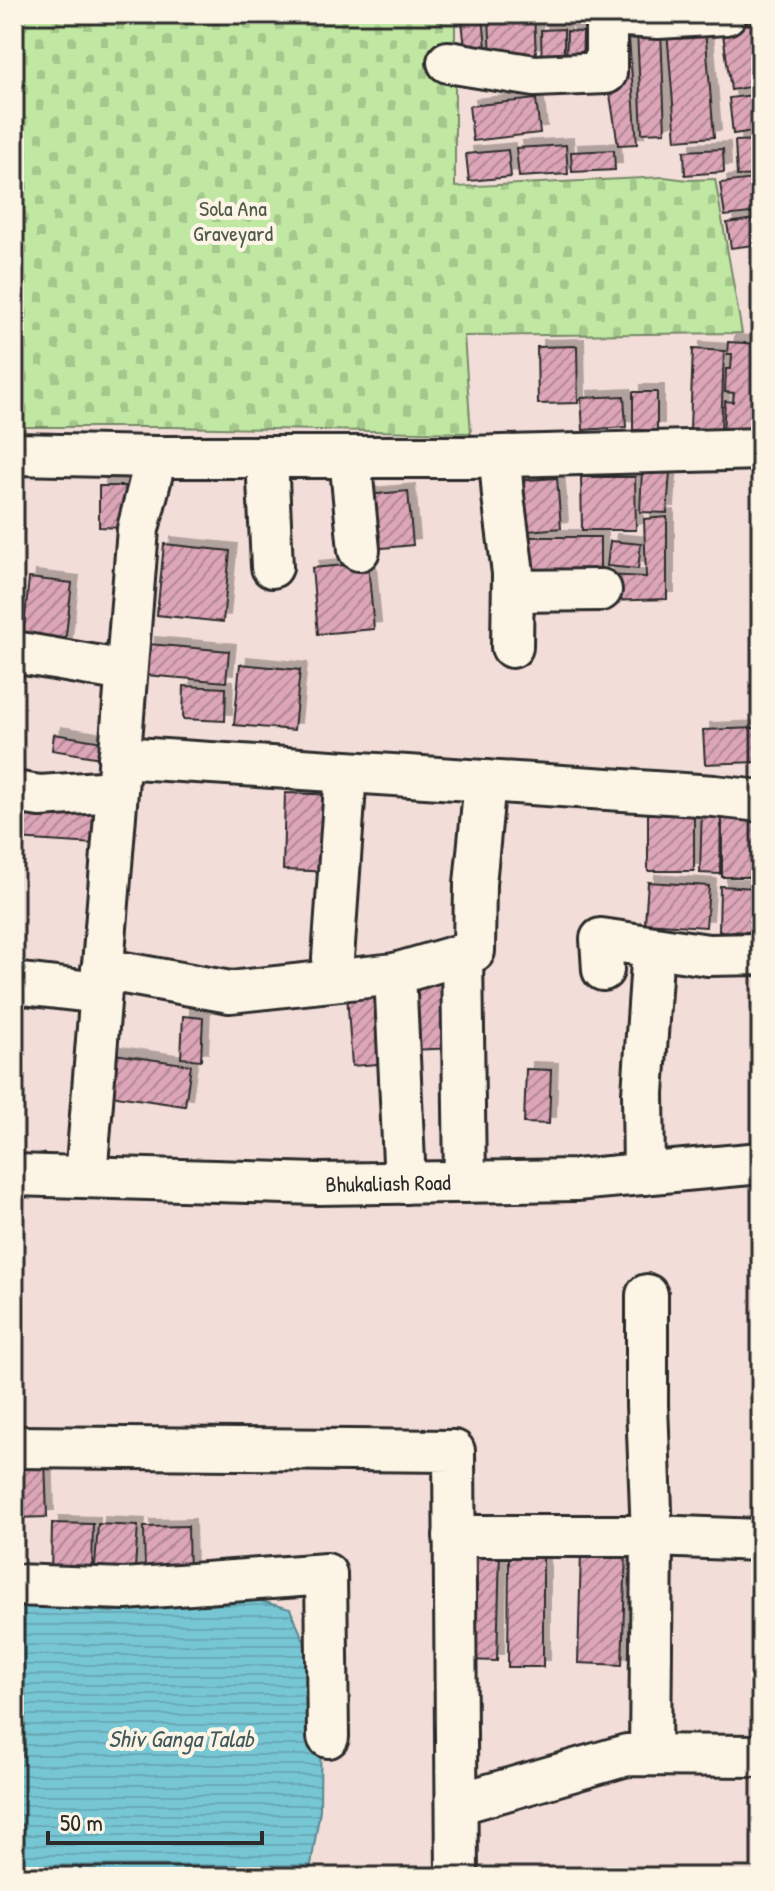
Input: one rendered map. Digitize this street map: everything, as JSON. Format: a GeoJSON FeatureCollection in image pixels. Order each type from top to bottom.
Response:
{"type":"FeatureCollection","features":[{"type":"Feature","properties":{"kind":"street"},"geometry":{"type":"LineString","coordinates":[[448,62],[535,76],[606,73],[606,15],[658,18],[726,14]]}},
{"type":"Feature","properties":{"kind":"street"},"geometry":{"type":"LineString","coordinates":[[14,454],[500,457],[761,449]]}},
{"type":"Feature","properties":{"kind":"street"},"geometry":{"type":"LineString","coordinates":[[86,1177],[138,529],[156,457]]}},
{"type":"Feature","properties":{"kind":"street"},"geometry":{"type":"LineString","coordinates":[[267,457],[272,567]]}},
{"type":"Feature","properties":{"kind":"street"},"geometry":{"type":"LineString","coordinates":[[350,457],[359,550]]}},
{"type":"Feature","properties":{"kind":"street"},"geometry":{"type":"LineString","coordinates":[[500,457],[513,573],[512,647]]}},
{"type":"Feature","properties":{"kind":"street"},"geometry":{"type":"LineString","coordinates":[[513,591],[601,590]]}},
{"type":"Feature","properties":{"kind":"street"},"geometry":{"type":"LineString","coordinates":[[14,652],[125,671]]}},
{"type":"Feature","properties":{"kind":"street"},"geometry":{"type":"LineString","coordinates":[[335,980],[333,958],[346,772]]}},
{"type":"Feature","properties":{"kind":"street"},"geometry":{"type":"LineString","coordinates":[[14,792],[40,796],[118,774],[346,772],[761,801]]}},
{"type":"Feature","properties":{"kind":"street"},"geometry":{"type":"LineString","coordinates":[[14,983],[101,981],[230,992],[395,974],[474,951],[475,884],[485,781]]}},
{"type":"Feature","properties":{"kind":"street"},"geometry":{"type":"LineString","coordinates":[[603,970],[601,939],[708,955],[761,954]]}},
{"type":"Feature","properties":{"kind":"street"},"geometry":{"type":"LineString","coordinates":[[644,1174],[643,1093],[653,947]]}},
{"type":"Feature","properties":{"kind":"street"},"geometry":{"type":"LineString","coordinates":[[462,954],[465,1182]]}},
{"type":"Feature","properties":{"kind":"street"},"geometry":{"type":"LineString","coordinates":[[395,974],[405,1183]]}},
{"type":"Feature","properties":{"kind":"street","name":"Bhukaliash Road"},"geometry":{"type":"LineString","coordinates":[[14,1175],[318,1184],[405,1183],[576,1180],[761,1163]]}},
{"type":"Feature","properties":{"kind":"street"},"geometry":{"type":"LineString","coordinates":[[647,1295],[652,1536],[650,1755]]}},
{"type":"Feature","properties":{"kind":"street"},"geometry":{"type":"LineString","coordinates":[[14,1447],[454,1451],[457,1877]]}},
{"type":"Feature","properties":{"kind":"street"},"geometry":{"type":"LineString","coordinates":[[454,1536],[652,1536],[761,1540]]}},
{"type":"Feature","properties":{"kind":"street"},"geometry":{"type":"LineString","coordinates":[[14,1585],[125,1589],[326,1574],[328,1737]]}},
{"type":"Feature","properties":{"kind":"street"},"geometry":{"type":"LineString","coordinates":[[457,1804],[627,1755],[761,1756]]}},
{"type":"Feature","properties":{"kind":"green space","name":"Sola Ana Graveyard"},"geometry":{"type":"Polygon","coordinates":[[[14,14],[491,14],[455,17],[455,187],[664,177],[715,179],[742,333],[464,336],[471,433],[14,427],[14,14]]]}},
{"type":"Feature","properties":{"kind":"water","name":"Shiv Ganga Talab"},"geometry":{"type":"Polygon","coordinates":[[[246,1597],[290,1609],[304,1641],[321,1702],[320,1810],[310,1871],[283,1877],[14,1877],[14,1605],[112,1612],[163,1601],[246,1597]]]}},
{"type":"Feature","properties":{"kind":"building"},"geometry":{"type":"Polygon","coordinates":[[[534,16],[536,54],[491,57],[489,19],[534,16]]]}},
{"type":"Feature","properties":{"kind":"building"},"geometry":{"type":"Polygon","coordinates":[[[483,17],[487,57],[466,59],[462,20],[483,17]]]}},
{"type":"Feature","properties":{"kind":"building"},"geometry":{"type":"Polygon","coordinates":[[[759,22],[761,85],[731,90],[722,27],[759,22]]]}},
{"type":"Feature","properties":{"kind":"building"},"geometry":{"type":"Polygon","coordinates":[[[705,28],[714,137],[676,140],[667,31],[705,28]]]}},
{"type":"Feature","properties":{"kind":"building"},"geometry":{"type":"Polygon","coordinates":[[[564,29],[564,71],[542,72],[541,30],[564,29]]]}},
{"type":"Feature","properties":{"kind":"building"},"geometry":{"type":"Polygon","coordinates":[[[661,30],[665,132],[642,133],[637,31],[661,30]]]}},
{"type":"Feature","properties":{"kind":"building"},"geometry":{"type":"Polygon","coordinates":[[[567,31],[583,32],[582,71],[566,71],[567,31]]]}},
{"type":"Feature","properties":{"kind":"building"},"geometry":{"type":"Polygon","coordinates":[[[629,38],[637,144],[618,145],[607,76],[609,40],[629,38]]]}},
{"type":"Feature","properties":{"kind":"building"},"geometry":{"type":"Polygon","coordinates":[[[761,94],[761,130],[733,134],[729,98],[761,94]]]}},
{"type":"Feature","properties":{"kind":"building"},"geometry":{"type":"Polygon","coordinates":[[[536,99],[540,133],[473,141],[469,106],[536,99]]]}},
{"type":"Feature","properties":{"kind":"building"},"geometry":{"type":"Polygon","coordinates":[[[761,140],[761,175],[737,176],[735,141],[761,140]]]}},
{"type":"Feature","properties":{"kind":"building"},"geometry":{"type":"Polygon","coordinates":[[[566,145],[568,174],[519,177],[516,148],[566,145]]]}},
{"type":"Feature","properties":{"kind":"building"},"geometry":{"type":"Polygon","coordinates":[[[723,149],[724,172],[685,175],[684,151],[723,149]]]}},
{"type":"Feature","properties":{"kind":"building"},"geometry":{"type":"Polygon","coordinates":[[[508,150],[511,177],[469,181],[466,154],[508,150]]]}},
{"type":"Feature","properties":{"kind":"building"},"geometry":{"type":"Polygon","coordinates":[[[614,150],[615,170],[572,172],[571,152],[614,150]]]}},
{"type":"Feature","properties":{"kind":"building"},"geometry":{"type":"Polygon","coordinates":[[[754,179],[759,212],[725,216],[720,183],[754,179]]]}},
{"type":"Feature","properties":{"kind":"building"},"geometry":{"type":"Polygon","coordinates":[[[761,218],[761,244],[731,248],[727,223],[761,218]]]}},
{"type":"Feature","properties":{"kind":"building"},"geometry":{"type":"Polygon","coordinates":[[[728,342],[761,344],[760,434],[723,433],[725,401],[733,402],[734,393],[725,392],[726,369],[731,369],[732,354],[727,354],[728,342]]]}},
{"type":"Feature","properties":{"kind":"building"},"geometry":{"type":"Polygon","coordinates":[[[577,346],[578,403],[538,404],[537,347],[577,346]]]}},
{"type":"Feature","properties":{"kind":"building"},"geometry":{"type":"Polygon","coordinates":[[[693,349],[724,351],[721,430],[690,428],[693,349]]]}},
{"type":"Feature","properties":{"kind":"building"},"geometry":{"type":"Polygon","coordinates":[[[633,392],[657,392],[657,430],[633,430],[633,392]]]}},
{"type":"Feature","properties":{"kind":"building"},"geometry":{"type":"Polygon","coordinates":[[[624,396],[626,427],[583,430],[581,398],[624,396]]]}},
{"type":"Feature","properties":{"kind":"building"},"geometry":{"type":"Polygon","coordinates":[[[642,469],[670,471],[667,513],[640,512],[642,469]]]}},
{"type":"Feature","properties":{"kind":"building"},"geometry":{"type":"Polygon","coordinates":[[[581,477],[635,477],[636,530],[582,530],[581,477]]]}},
{"type":"Feature","properties":{"kind":"building"},"geometry":{"type":"Polygon","coordinates":[[[557,478],[561,528],[517,532],[513,481],[557,478]]]}},
{"type":"Feature","properties":{"kind":"building"},"geometry":{"type":"Polygon","coordinates":[[[99,486],[126,486],[125,528],[99,527],[99,486]]]}},
{"type":"Feature","properties":{"kind":"building"},"geometry":{"type":"Polygon","coordinates":[[[408,491],[413,545],[372,549],[367,495],[408,491]]]}},
{"type":"Feature","properties":{"kind":"building"},"geometry":{"type":"Polygon","coordinates":[[[667,517],[667,599],[607,601],[606,575],[646,577],[644,519],[667,517]]]}},
{"type":"Feature","properties":{"kind":"building"},"geometry":{"type":"Polygon","coordinates":[[[524,537],[600,537],[600,586],[524,587],[524,537]]]}},
{"type":"Feature","properties":{"kind":"building"},"geometry":{"type":"Polygon","coordinates":[[[610,541],[641,544],[638,569],[607,566],[610,541]]]}},
{"type":"Feature","properties":{"kind":"building"},"geometry":{"type":"Polygon","coordinates":[[[164,544],[230,551],[223,622],[157,615],[164,544]]]}},
{"type":"Feature","properties":{"kind":"building"},"geometry":{"type":"Polygon","coordinates":[[[368,563],[374,629],[318,634],[312,568],[368,563]]]}},
{"type":"Feature","properties":{"kind":"building"},"geometry":{"type":"Polygon","coordinates":[[[29,578],[72,583],[64,652],[22,647],[29,578]]]}},
{"type":"Feature","properties":{"kind":"building"},"geometry":{"type":"Polygon","coordinates":[[[148,644],[229,651],[226,682],[146,675],[148,644]]]}},
{"type":"Feature","properties":{"kind":"building"},"geometry":{"type":"Polygon","coordinates":[[[240,664],[300,670],[294,730],[234,725],[240,664]]]}},
{"type":"Feature","properties":{"kind":"building"},"geometry":{"type":"Polygon","coordinates":[[[184,686],[226,688],[225,721],[183,719],[184,686]]]}},
{"type":"Feature","properties":{"kind":"building"},"geometry":{"type":"Polygon","coordinates":[[[756,728],[757,762],[705,764],[703,730],[756,728]]]}},
{"type":"Feature","properties":{"kind":"building"},"geometry":{"type":"Polygon","coordinates":[[[54,734],[103,742],[101,758],[52,750],[54,734]]]}},
{"type":"Feature","properties":{"kind":"building"},"geometry":{"type":"Polygon","coordinates":[[[285,793],[339,795],[337,872],[283,870],[285,793]]]}},
{"type":"Feature","properties":{"kind":"building"},"geometry":{"type":"Polygon","coordinates":[[[19,800],[97,805],[95,844],[16,839],[19,800]]]}},
{"type":"Feature","properties":{"kind":"building"},"geometry":{"type":"Polygon","coordinates":[[[702,805],[721,805],[720,874],[700,873],[702,805]]]}},
{"type":"Feature","properties":{"kind":"building"},"geometry":{"type":"Polygon","coordinates":[[[648,809],[694,809],[694,871],[648,871],[648,809]]]}},
{"type":"Feature","properties":{"kind":"building"},"geometry":{"type":"Polygon","coordinates":[[[722,818],[759,818],[759,877],[722,877],[722,818]]]}},
{"type":"Feature","properties":{"kind":"building"},"geometry":{"type":"Polygon","coordinates":[[[648,882],[709,886],[706,927],[645,923],[648,882]]]}},
{"type":"Feature","properties":{"kind":"building"},"geometry":{"type":"Polygon","coordinates":[[[720,886],[756,888],[754,932],[719,931],[720,886]]]}},
{"type":"Feature","properties":{"kind":"building"},"geometry":{"type":"Polygon","coordinates":[[[455,974],[458,1048],[410,1050],[408,976],[455,974]]]}},
{"type":"Feature","properties":{"kind":"building"},"geometry":{"type":"Polygon","coordinates":[[[386,990],[391,1063],[352,1066],[347,993],[386,990]]]}},
{"type":"Feature","properties":{"kind":"building"},"geometry":{"type":"Polygon","coordinates":[[[183,1016],[203,1018],[201,1060],[181,1058],[183,1016]]]}},
{"type":"Feature","properties":{"kind":"building"},"geometry":{"type":"Polygon","coordinates":[[[114,1054],[191,1065],[185,1106],[109,1095],[114,1054]]]}},
{"type":"Feature","properties":{"kind":"building"},"geometry":{"type":"Polygon","coordinates":[[[526,1069],[551,1070],[549,1124],[524,1123],[526,1069]]]}},
{"type":"Feature","properties":{"kind":"building"},"geometry":{"type":"Polygon","coordinates":[[[45,1459],[47,1517],[14,1518],[14,1460],[45,1459]]]}},
{"type":"Feature","properties":{"kind":"building"},"geometry":{"type":"Polygon","coordinates":[[[52,1523],[93,1524],[92,1578],[51,1577],[52,1523]]]}},
{"type":"Feature","properties":{"kind":"building"},"geometry":{"type":"Polygon","coordinates":[[[98,1524],[138,1526],[134,1582],[94,1579],[98,1524]]]}},
{"type":"Feature","properties":{"kind":"building"},"geometry":{"type":"Polygon","coordinates":[[[188,1526],[189,1579],[145,1579],[144,1527],[188,1526]]]}},
{"type":"Feature","properties":{"kind":"building"},"geometry":{"type":"Polygon","coordinates":[[[469,1549],[500,1550],[497,1661],[466,1660],[469,1549]]]}},
{"type":"Feature","properties":{"kind":"building"},"geometry":{"type":"Polygon","coordinates":[[[581,1551],[626,1552],[622,1665],[578,1663],[581,1551]]]}},
{"type":"Feature","properties":{"kind":"building"},"geometry":{"type":"Polygon","coordinates":[[[509,1554],[543,1554],[543,1667],[508,1667],[509,1554]]]}}]}
